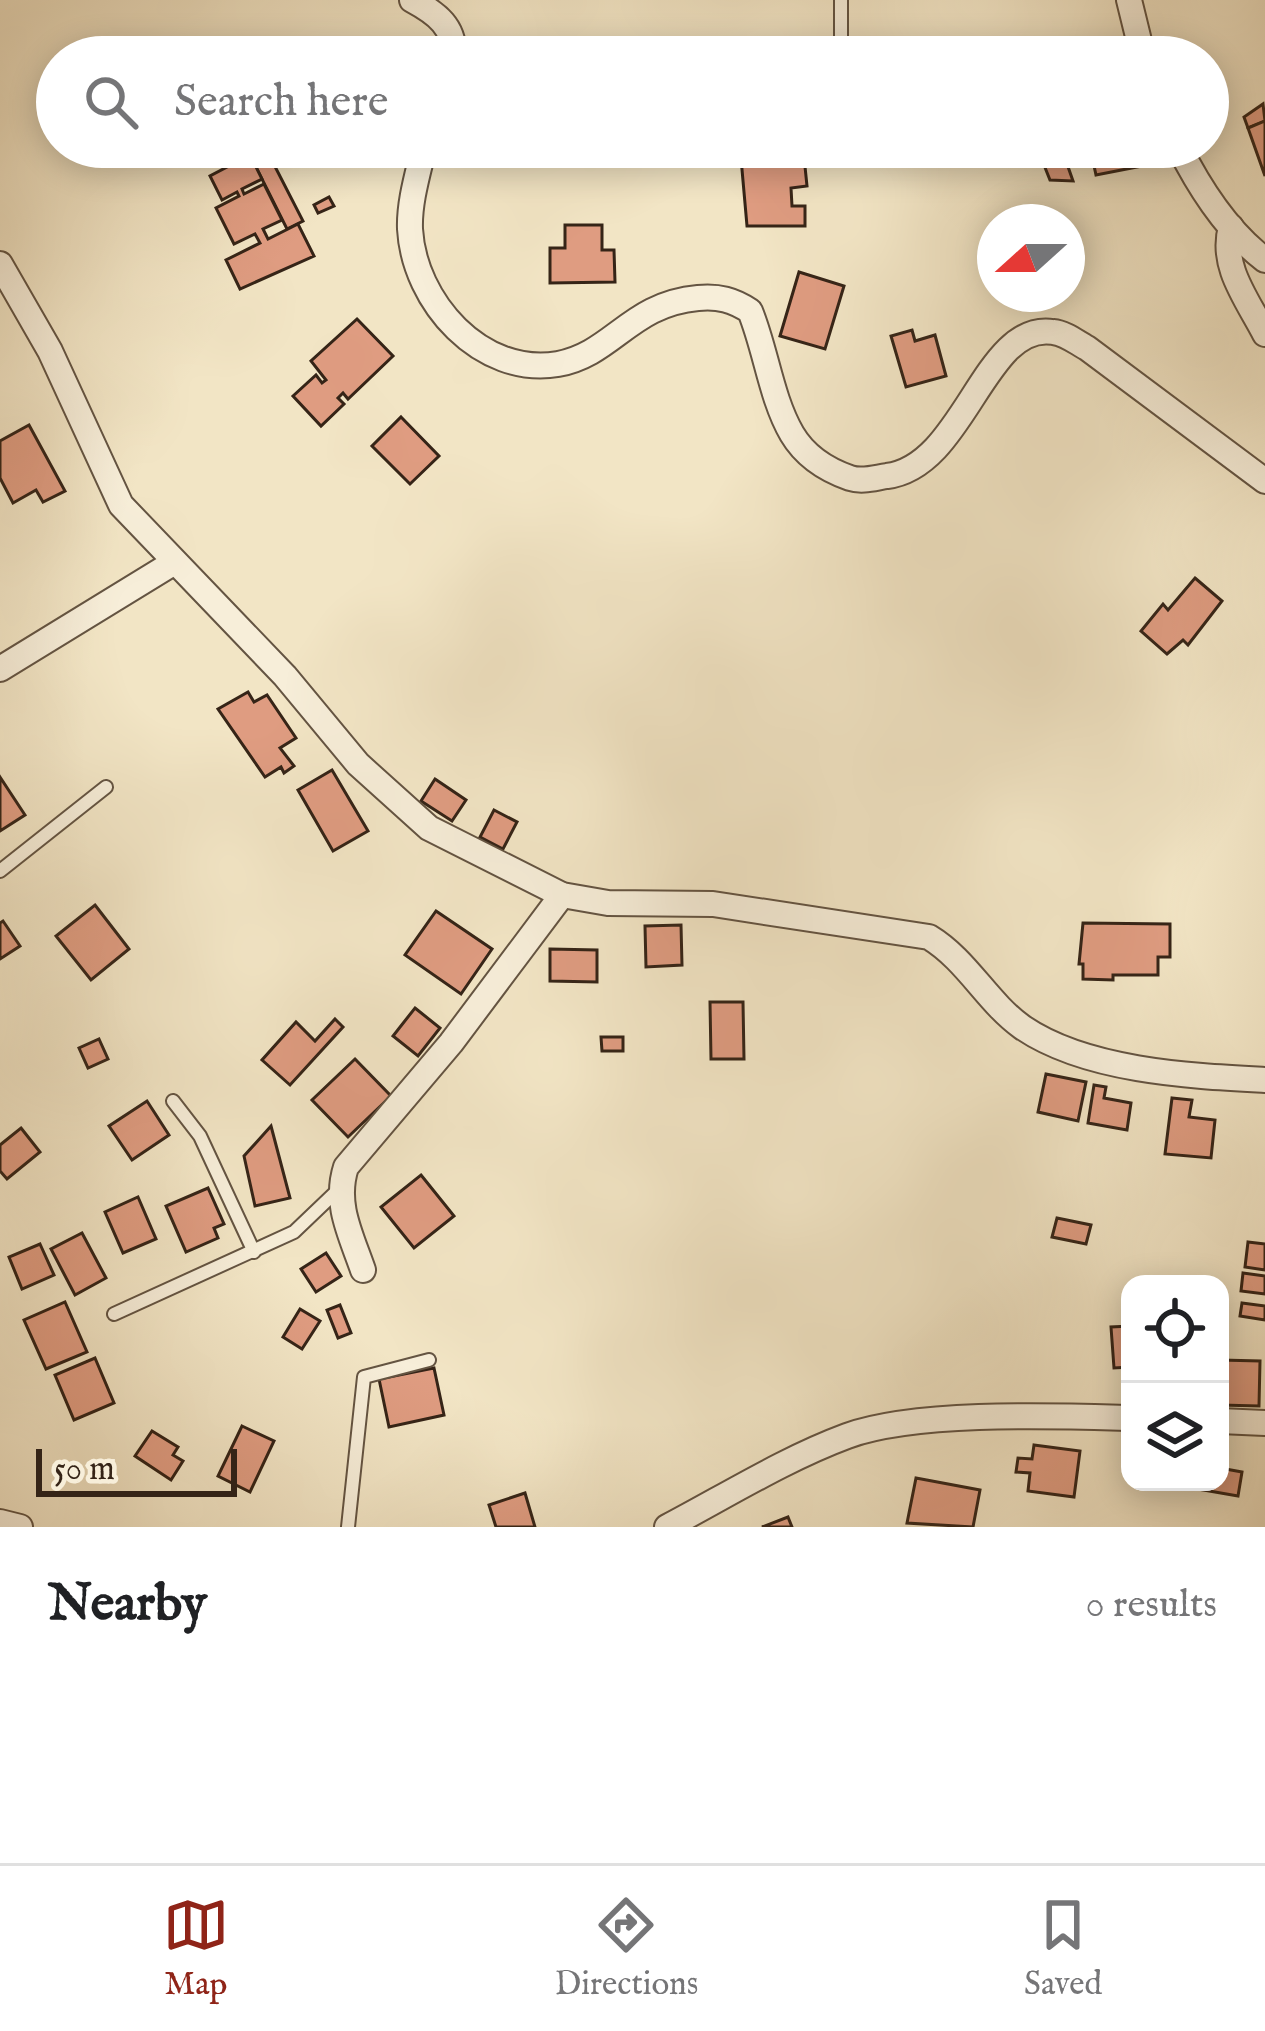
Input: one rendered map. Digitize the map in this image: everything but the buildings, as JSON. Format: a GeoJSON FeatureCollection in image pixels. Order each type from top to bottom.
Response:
{"type":"FeatureCollection","features":[{"type":"Feature","properties":{"kind":"street"},"geometry":{"type":"LineString","coordinates":[[412,0],[435,12],[451,36]]}},
{"type":"Feature","properties":{"kind":"street"},"geometry":{"type":"LineString","coordinates":[[1129,0],[1138,36]]}},
{"type":"Feature","properties":{"kind":"street"},"geometry":{"type":"LineString","coordinates":[[420,168],[410,226],[413,253],[441,311],[467,340],[491,355],[539,365],[561,364],[598,348],[651,308],[681,299],[734,300],[750,311],[792,434],[830,471],[858,480],[897,475],[921,464],[954,430],[996,360],[1031,334],[1054,332],[1087,348],[1265,481]]}},
{"type":"Feature","properties":{"kind":"street"},"geometry":{"type":"LineString","coordinates":[[1190,168],[1231,227],[1265,260]]}},
{"type":"Feature","properties":{"kind":"street"},"geometry":{"type":"LineString","coordinates":[[1231,227],[1225,247],[1230,267],[1265,334]]}},
{"type":"Feature","properties":{"kind":"street"},"geometry":{"type":"LineString","coordinates":[[0,264],[50,351],[122,505],[285,676],[358,764],[428,828],[562,895],[608,903],[713,904],[929,937],[949,949],[1018,1024],[1051,1043],[1160,1071],[1265,1080]]}},
{"type":"Feature","properties":{"kind":"street"},"geometry":{"type":"LineString","coordinates":[[0,669],[173,563]]}},
{"type":"Feature","properties":{"kind":"street"},"geometry":{"type":"LineString","coordinates":[[363,1270],[342,1211],[340,1188],[346,1168],[451,1043],[562,895]]}},
{"type":"Feature","properties":{"kind":"street"},"geometry":{"type":"LineString","coordinates":[[668,1527],[786,1463],[848,1436],[888,1425],[1121,1418]]}},
{"type":"Feature","properties":{"kind":"street"},"geometry":{"type":"LineString","coordinates":[[1229,1421],[1265,1423]]}},
{"type":"Feature","properties":{"kind":"street"},"geometry":{"type":"LineString","coordinates":[[0,1522],[20,1527]]}},
{"type":"Feature","properties":{"kind":"lane"},"geometry":{"type":"LineString","coordinates":[[841,0],[841,36]]}},
{"type":"Feature","properties":{"kind":"lane"},"geometry":{"type":"LineString","coordinates":[[0,872],[106,787]]}},
{"type":"Feature","properties":{"kind":"lane"},"geometry":{"type":"LineString","coordinates":[[173,1101],[200,1136],[254,1252]]}},
{"type":"Feature","properties":{"kind":"lane"},"geometry":{"type":"LineString","coordinates":[[114,1314],[303,1226],[340,1188]]}},
{"type":"Feature","properties":{"kind":"lane"},"geometry":{"type":"LineString","coordinates":[[348,1527],[364,1377],[429,1360]]}}]}
